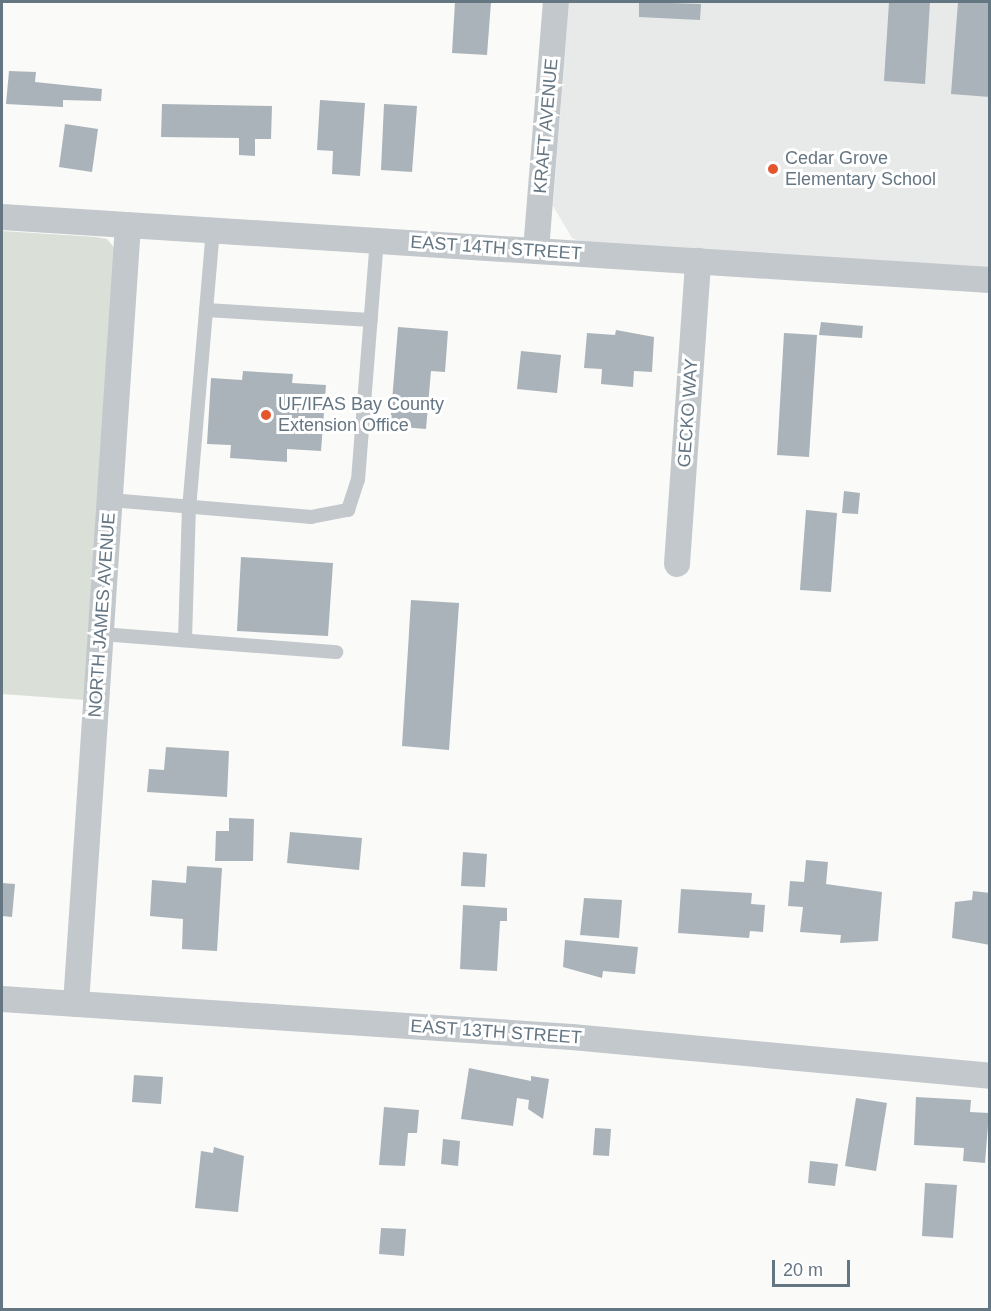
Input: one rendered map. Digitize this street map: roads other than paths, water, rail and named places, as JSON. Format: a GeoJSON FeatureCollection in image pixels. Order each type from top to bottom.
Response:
{"type":"FeatureCollection","features":[{"type":"Feature","properties":{"kind":"street","name":"KRAFT AVENUE"},"geometry":{"type":"LineString","coordinates":[[536,250],[556,2]]}},
{"type":"Feature","properties":{"kind":"street","name":"EAST 14TH STREET"},"geometry":{"type":"LineString","coordinates":[[2,217],[990,280]]}},
{"type":"Feature","properties":{"kind":"street","name":"NORTH JAMES AVENUE"},"geometry":{"type":"LineString","coordinates":[[76,1004],[128,226]]}},
{"type":"Feature","properties":{"kind":"street","name":"GECKO WAY"},"geometry":{"type":"LineString","coordinates":[[677,564],[698,261]]}},
{"type":"Feature","properties":{"kind":"street","name":"EAST 13TH STREET"},"geometry":{"type":"LineString","coordinates":[[2,999],[572,1037],[990,1076]]}},
{"type":"Feature","properties":{"kind":"lane"},"geometry":{"type":"LineString","coordinates":[[185,640],[189,509],[213,231]]}},
{"type":"Feature","properties":{"kind":"lane"},"geometry":{"type":"LineString","coordinates":[[110,500],[189,509],[311,517],[348,510],[358,480],[377,241]]}},
{"type":"Feature","properties":{"kind":"lane"},"geometry":{"type":"LineString","coordinates":[[206,310],[371,320]]}},
{"type":"Feature","properties":{"kind":"lane"},"geometry":{"type":"LineString","coordinates":[[101,634],[336,652]]}},
{"type":"Feature","properties":{"kind":"place","name":"Cedar Grove Elementary School"},"geometry":{"type":"Point","coordinates":[773,169]}},
{"type":"Feature","properties":{"kind":"place","name":"UF/IFAS Bay County Extension Office"},"geometry":{"type":"Point","coordinates":[266,415]}}]}
